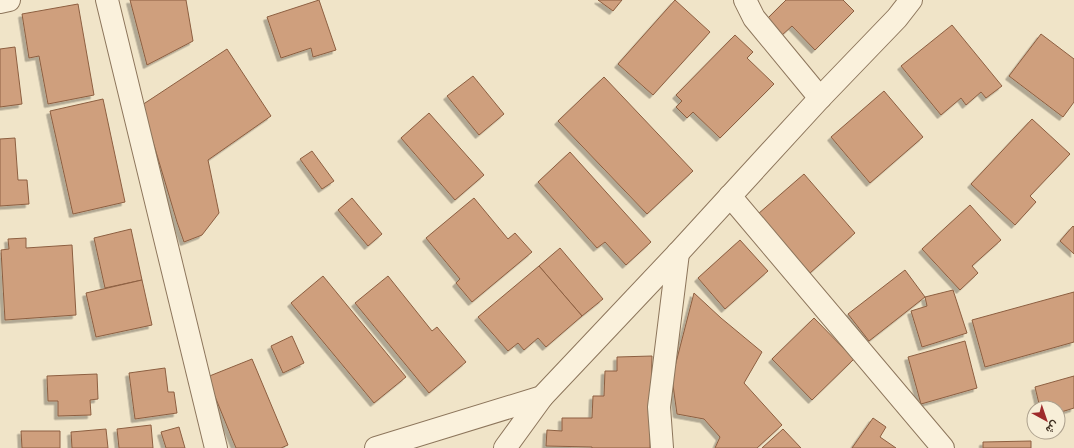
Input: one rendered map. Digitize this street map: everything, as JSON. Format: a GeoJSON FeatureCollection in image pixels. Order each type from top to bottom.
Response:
{"type":"FeatureCollection","features":[{"type":"Feature","properties":{"kind":"street"},"geometry":{"type":"LineString","coordinates":[[0,2],[9,0]]}},
{"type":"Feature","properties":{"kind":"street"},"geometry":{"type":"LineString","coordinates":[[107,0],[216,448]]}},
{"type":"Feature","properties":{"kind":"street"},"geometry":{"type":"LineString","coordinates":[[745,0],[754,18],[820,98]]}},
{"type":"Feature","properties":{"kind":"street"},"geometry":{"type":"LineString","coordinates":[[505,448],[542,397],[678,253],[820,98],[897,18],[911,0]]}},
{"type":"Feature","properties":{"kind":"street"},"geometry":{"type":"LineString","coordinates":[[730,196],[943,448]]}},
{"type":"Feature","properties":{"kind":"street"},"geometry":{"type":"LineString","coordinates":[[662,448],[659,407],[678,253]]}},
{"type":"Feature","properties":{"kind":"street"},"geometry":{"type":"LineString","coordinates":[[376,448],[542,397]]}},
{"type":"Feature","properties":{"kind":"building"},"geometry":{"type":"Polygon","coordinates":[[[130,0],[186,0],[193,41],[147,65],[130,0]]]}},
{"type":"Feature","properties":{"kind":"building"},"geometry":{"type":"Polygon","coordinates":[[[319,0],[336,50],[313,57],[311,48],[281,58],[267,17],[319,0]]]}},
{"type":"Feature","properties":{"kind":"building"},"geometry":{"type":"Polygon","coordinates":[[[598,0],[622,0],[613,11],[598,0]]]}},
{"type":"Feature","properties":{"kind":"building"},"geometry":{"type":"Polygon","coordinates":[[[675,0],[710,32],[653,95],[618,64],[675,0]]]}},
{"type":"Feature","properties":{"kind":"building"},"geometry":{"type":"Polygon","coordinates":[[[786,0],[843,0],[854,11],[815,50],[792,26],[781,36],[765,21],[786,0]]]}},
{"type":"Feature","properties":{"kind":"building"},"geometry":{"type":"Polygon","coordinates":[[[78,4],[94,95],[48,104],[39,56],[29,58],[22,14],[78,4]]]}},
{"type":"Feature","properties":{"kind":"building"},"geometry":{"type":"Polygon","coordinates":[[[952,25],[1002,86],[986,98],[981,92],[966,105],[961,98],[941,115],[901,66],[952,25]]]}},
{"type":"Feature","properties":{"kind":"building"},"geometry":{"type":"Polygon","coordinates":[[[1041,34],[1074,59],[1074,102],[1063,117],[1009,76],[1041,34]]]}},
{"type":"Feature","properties":{"kind":"building"},"geometry":{"type":"Polygon","coordinates":[[[735,35],[753,52],[747,58],[774,84],[720,138],[693,112],[687,118],[676,107],[682,101],[676,95],[735,35]]]}},
{"type":"Feature","properties":{"kind":"building"},"geometry":{"type":"Polygon","coordinates":[[[15,47],[22,104],[0,107],[0,49],[15,47]]]}},
{"type":"Feature","properties":{"kind":"building"},"geometry":{"type":"Polygon","coordinates":[[[227,49],[271,116],[208,160],[219,213],[202,235],[184,242],[142,105],[227,49]]]}},
{"type":"Feature","properties":{"kind":"building"},"geometry":{"type":"Polygon","coordinates":[[[473,76],[504,114],[479,135],[447,96],[473,76]]]}},
{"type":"Feature","properties":{"kind":"building"},"geometry":{"type":"Polygon","coordinates":[[[604,77],[693,171],[647,214],[558,121],[604,77]]]}},
{"type":"Feature","properties":{"kind":"building"},"geometry":{"type":"Polygon","coordinates":[[[884,91],[923,137],[870,183],[831,137],[884,91]]]}},
{"type":"Feature","properties":{"kind":"building"},"geometry":{"type":"Polygon","coordinates":[[[103,99],[125,202],[73,214],[50,111],[103,99]]]}},
{"type":"Feature","properties":{"kind":"building"},"geometry":{"type":"Polygon","coordinates":[[[429,113],[484,175],[455,200],[401,138],[429,113]]]}},
{"type":"Feature","properties":{"kind":"building"},"geometry":{"type":"Polygon","coordinates":[[[1032,119],[1070,154],[1030,196],[1036,202],[1015,225],[971,184],[1032,119]]]}},
{"type":"Feature","properties":{"kind":"building"},"geometry":{"type":"Polygon","coordinates":[[[15,138],[18,180],[27,180],[29,204],[0,206],[0,139],[15,138]]]}},
{"type":"Feature","properties":{"kind":"building"},"geometry":{"type":"Polygon","coordinates":[[[312,151],[334,181],[322,189],[300,159],[312,151]]]}},
{"type":"Feature","properties":{"kind":"building"},"geometry":{"type":"Polygon","coordinates":[[[570,152],[651,242],[626,265],[605,242],[597,248],[538,182],[570,152]]]}},
{"type":"Feature","properties":{"kind":"building"},"geometry":{"type":"Polygon","coordinates":[[[804,174],[855,233],[810,273],[758,214],[804,174]]]}},
{"type":"Feature","properties":{"kind":"building"},"geometry":{"type":"Polygon","coordinates":[[[352,198],[382,234],[368,246],[338,210],[352,198]]]}},
{"type":"Feature","properties":{"kind":"building"},"geometry":{"type":"Polygon","coordinates":[[[474,198],[508,239],[515,233],[532,252],[472,302],[456,283],[460,279],[426,238],[474,198]]]}},
{"type":"Feature","properties":{"kind":"building"},"geometry":{"type":"Polygon","coordinates":[[[970,205],[1001,240],[972,266],[978,273],[960,290],[922,249],[970,205]]]}},
{"type":"Feature","properties":{"kind":"building"},"geometry":{"type":"Polygon","coordinates":[[[1073,226],[1074,227],[1074,254],[1060,241],[1073,226]]]}},
{"type":"Feature","properties":{"kind":"building"},"geometry":{"type":"Polygon","coordinates":[[[131,229],[142,280],[105,288],[94,238],[131,229]]]}},
{"type":"Feature","properties":{"kind":"building"},"geometry":{"type":"Polygon","coordinates":[[[26,238],[26,248],[72,245],[76,315],[5,320],[1,250],[9,249],[8,239],[26,238]]]}},
{"type":"Feature","properties":{"kind":"building"},"geometry":{"type":"Polygon","coordinates":[[[740,240],[768,271],[725,309],[698,278],[740,240]]]}},
{"type":"Feature","properties":{"kind":"building"},"geometry":{"type":"Polygon","coordinates":[[[560,248],[603,299],[582,316],[539,266],[560,248]]]}},
{"type":"Feature","properties":{"kind":"building"},"geometry":{"type":"Polygon","coordinates":[[[539,266],[582,316],[546,347],[538,338],[524,350],[518,343],[508,351],[478,317],[539,266]]]}},
{"type":"Feature","properties":{"kind":"building"},"geometry":{"type":"Polygon","coordinates":[[[905,270],[925,297],[869,341],[848,314],[905,270]]]}},
{"type":"Feature","properties":{"kind":"building"},"geometry":{"type":"Polygon","coordinates":[[[323,276],[406,377],[374,403],[291,303],[323,276]]]}},
{"type":"Feature","properties":{"kind":"building"},"geometry":{"type":"Polygon","coordinates":[[[388,276],[432,331],[437,327],[466,362],[429,393],[355,303],[388,276]]]}},
{"type":"Feature","properties":{"kind":"building"},"geometry":{"type":"Polygon","coordinates":[[[142,280],[152,325],[96,337],[86,293],[142,280]]]}},
{"type":"Feature","properties":{"kind":"building"},"geometry":{"type":"Polygon","coordinates":[[[953,290],[967,333],[922,347],[911,311],[927,306],[925,297],[953,290]]]}},
{"type":"Feature","properties":{"kind":"building"},"geometry":{"type":"Polygon","coordinates":[[[1074,292],[1074,342],[985,367],[972,320],[1074,292]]]}},
{"type":"Feature","properties":{"kind":"building"},"geometry":{"type":"Polygon","coordinates":[[[694,293],[762,352],[744,383],[782,425],[757,448],[715,448],[720,437],[704,419],[677,414],[672,378],[694,293]]]}},
{"type":"Feature","properties":{"kind":"building"},"geometry":{"type":"Polygon","coordinates":[[[814,318],[854,359],[812,400],[772,359],[814,318]]]}},
{"type":"Feature","properties":{"kind":"building"},"geometry":{"type":"Polygon","coordinates":[[[292,336],[304,363],[283,373],[271,346],[292,336]]]}},
{"type":"Feature","properties":{"kind":"building"},"geometry":{"type":"Polygon","coordinates":[[[965,341],[977,388],[921,404],[908,357],[965,341]]]}},
{"type":"Feature","properties":{"kind":"building"},"geometry":{"type":"Polygon","coordinates":[[[652,356],[650,448],[546,446],[547,430],[562,431],[562,418],[592,418],[593,396],[604,396],[605,371],[617,371],[617,357],[652,356]]]}},
{"type":"Feature","properties":{"kind":"building"},"geometry":{"type":"Polygon","coordinates":[[[252,359],[288,445],[281,448],[236,448],[207,377],[252,359]]]}},
{"type":"Feature","properties":{"kind":"building"},"geometry":{"type":"Polygon","coordinates":[[[165,368],[168,392],[174,392],[177,413],[135,419],[129,373],[165,368]]]}},
{"type":"Feature","properties":{"kind":"building"},"geometry":{"type":"Polygon","coordinates":[[[97,374],[98,399],[90,400],[91,415],[58,416],[58,401],[48,401],[47,376],[97,374]]]}},
{"type":"Feature","properties":{"kind":"building"},"geometry":{"type":"Polygon","coordinates":[[[1074,376],[1074,408],[1066,410],[1066,400],[1038,400],[1035,387],[1074,376]]]}},
{"type":"Feature","properties":{"kind":"building"},"geometry":{"type":"Polygon","coordinates":[[[873,418],[886,427],[880,437],[896,448],[852,448],[873,418]]]}},
{"type":"Feature","properties":{"kind":"building"},"geometry":{"type":"Polygon","coordinates":[[[151,425],[153,448],[119,448],[117,429],[151,425]]]}},
{"type":"Feature","properties":{"kind":"building"},"geometry":{"type":"Polygon","coordinates":[[[179,427],[185,448],[166,448],[161,432],[179,427]]]}},
{"type":"Feature","properties":{"kind":"building"},"geometry":{"type":"Polygon","coordinates":[[[106,429],[108,448],[72,448],[71,432],[106,429]]]}},
{"type":"Feature","properties":{"kind":"building"},"geometry":{"type":"Polygon","coordinates":[[[783,429],[801,448],[762,448],[783,429]]]}},
{"type":"Feature","properties":{"kind":"building"},"geometry":{"type":"Polygon","coordinates":[[[21,431],[60,431],[60,448],[22,448],[21,431]]]}},
{"type":"Feature","properties":{"kind":"building"},"geometry":{"type":"Polygon","coordinates":[[[1031,441],[1031,448],[983,448],[983,442],[1031,441]]]}}]}
